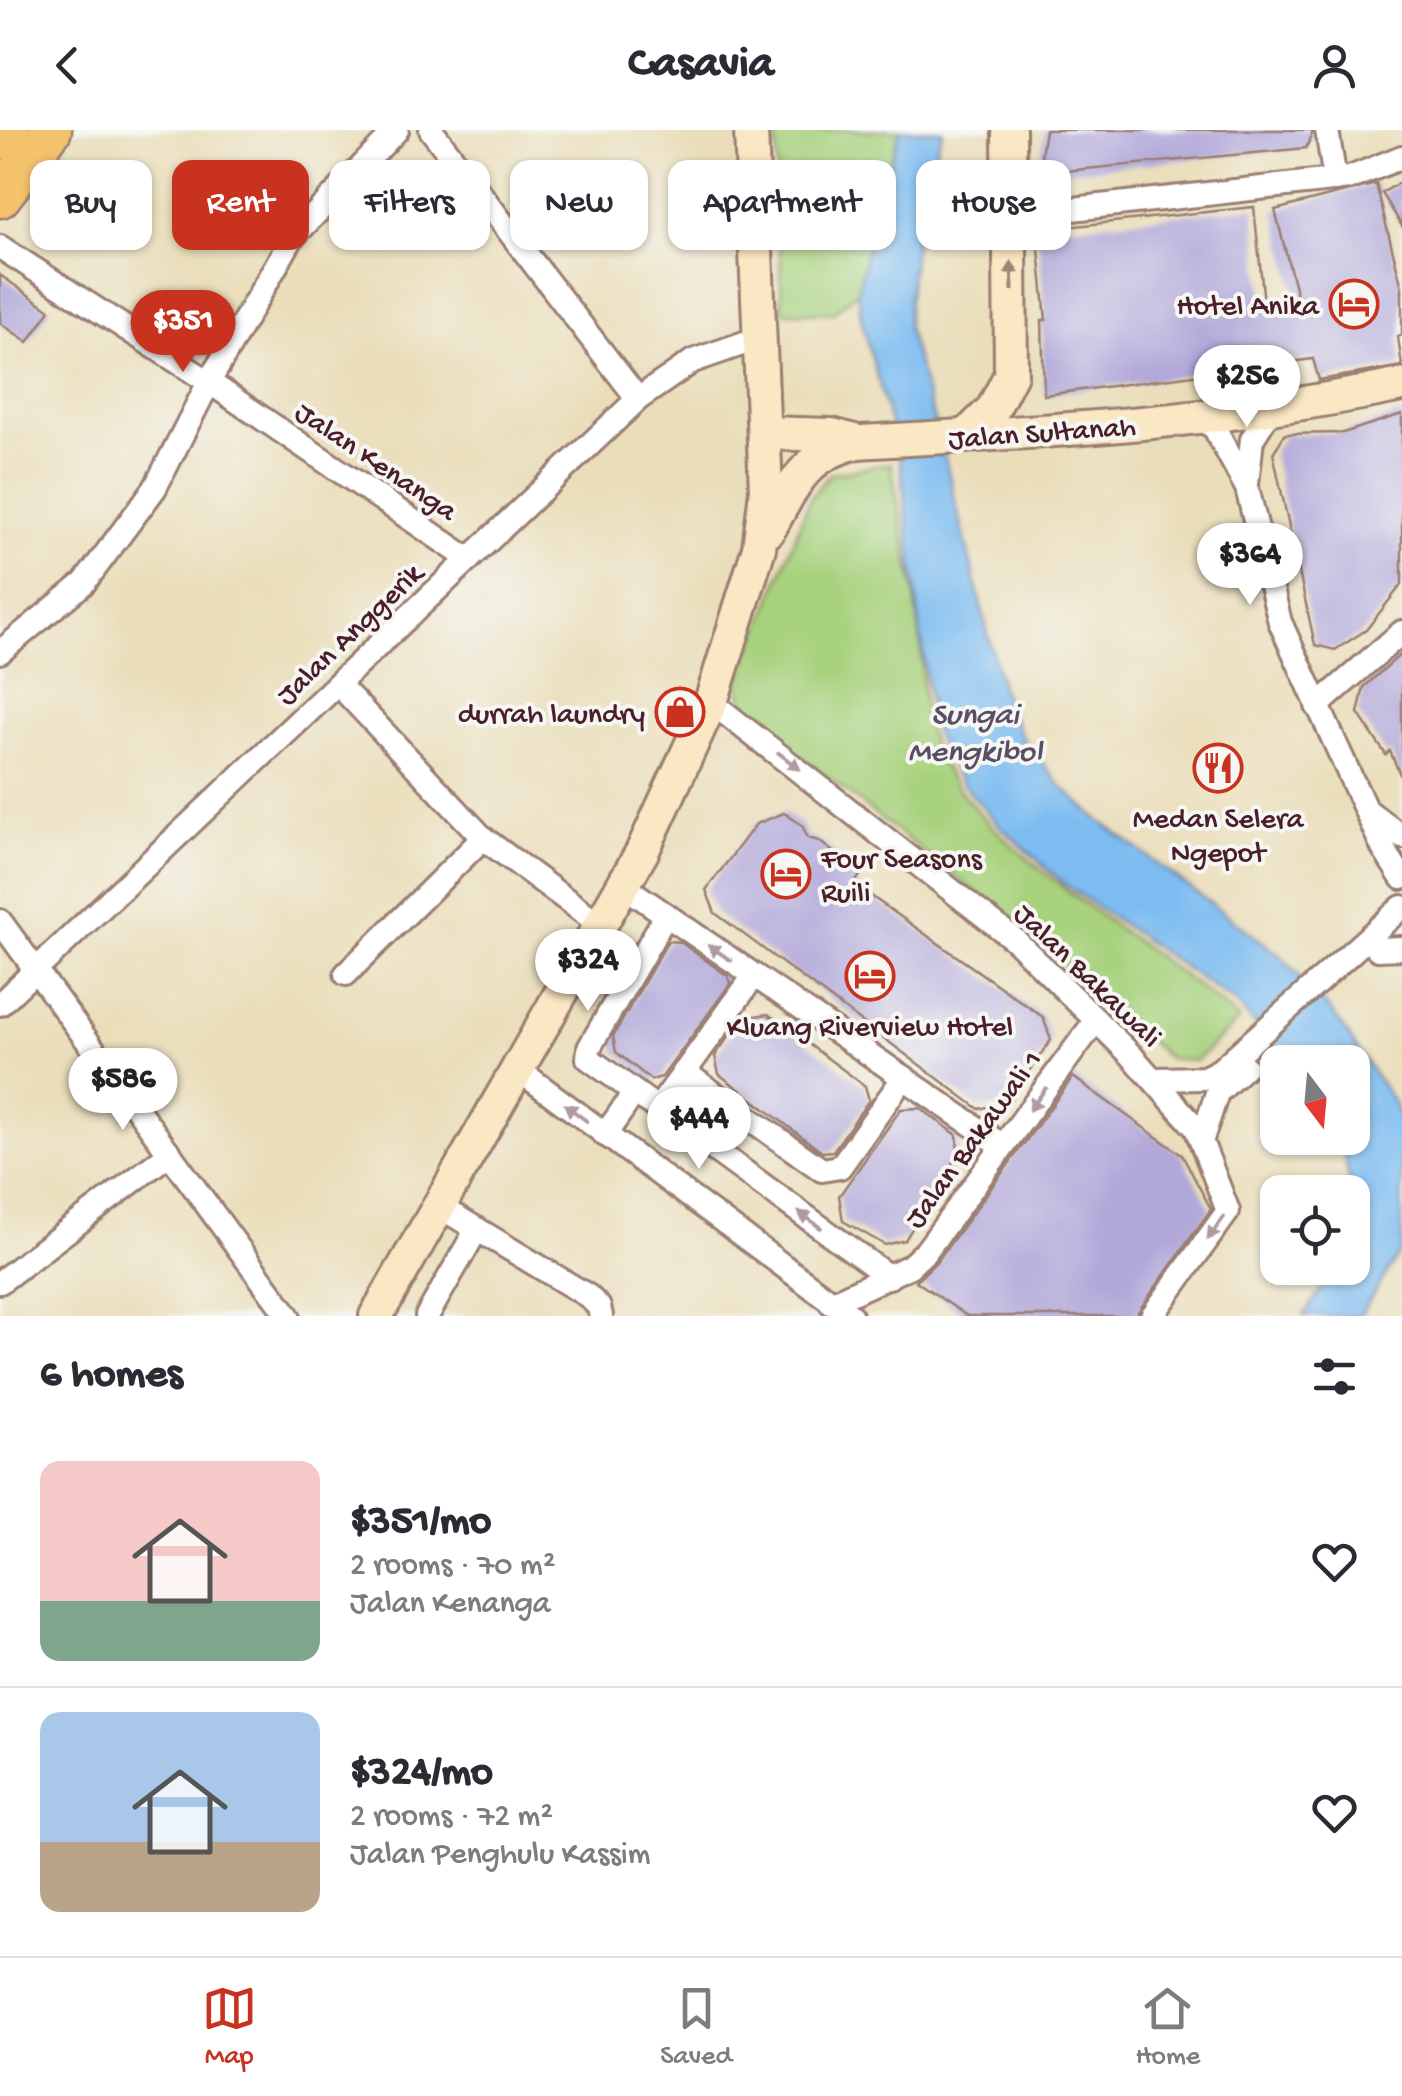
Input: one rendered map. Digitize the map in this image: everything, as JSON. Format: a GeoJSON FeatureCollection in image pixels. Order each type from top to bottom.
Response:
{"type":"FeatureCollection","features":[{"type":"Feature","properties":{"kind":"highway"},"geometry":{"type":"LineString","coordinates":[[0,139],[8,130]]}},
{"type":"Feature","properties":{"kind":"highway"},"geometry":{"type":"LineString","coordinates":[[0,197],[51,130]]}},
{"type":"Feature","properties":{"kind":"street"},"geometry":{"type":"LineString","coordinates":[[0,652],[84,583],[156,488],[209,382],[292,238],[397,130]]}},
{"type":"Feature","properties":{"kind":"street"},"geometry":{"type":"LineString","coordinates":[[431,130],[638,399]]}},
{"type":"Feature","properties":{"kind":"street"},"geometry":{"type":"LineString","coordinates":[[376,1316],[624,886],[711,702],[759,548],[766,491],[750,130]]}},
{"type":"Feature","properties":{"kind":"street"},"geometry":{"type":"LineString","coordinates":[[1009,130],[1009,160]]}},
{"type":"Feature","properties":{"kind":"street"},"geometry":{"type":"LineString","coordinates":[[1328,130],[1336,180]]}},
{"type":"Feature","properties":{"kind":"street"},"geometry":{"type":"LineString","coordinates":[[1071,209],[1336,180],[1366,174],[1402,157]]}},
{"type":"Feature","properties":{"kind":"street","name":"Jalan Kenanga"},"geometry":{"type":"LineString","coordinates":[[0,247],[209,382],[468,559]]}},
{"type":"Feature","properties":{"kind":"street"},"geometry":{"type":"LineString","coordinates":[[1010,250],[1012,374],[1024,403],[1061,432]]}},
{"type":"Feature","properties":{"kind":"street","name":"Jalan Anggerik"},"geometry":{"type":"LineString","coordinates":[[0,1004],[638,399],[694,361],[760,338]]}},
{"type":"Feature","properties":{"kind":"street"},"geometry":{"type":"LineString","coordinates":[[966,436],[1005,392],[1012,374]]}},
{"type":"Feature","properties":{"kind":"street","name":"Jalan Sultanah"},"geometry":{"type":"LineString","coordinates":[[759,548],[800,475],[830,448],[858,442],[1061,432],[1198,420],[1402,386]]}},
{"type":"Feature","properties":{"kind":"street"},"geometry":{"type":"LineString","coordinates":[[1247,488],[1252,440],[1270,411]]}},
{"type":"Feature","properties":{"kind":"street"},"geometry":{"type":"LineString","coordinates":[[1198,420],[1214,427],[1247,488],[1280,622],[1365,809],[1402,878]]}},
{"type":"Feature","properties":{"kind":"street","name":"Jalan Sultanah"},"geometry":{"type":"LineString","coordinates":[[764,432],[832,435],[858,442]]}},
{"type":"Feature","properties":{"kind":"street"},"geometry":{"type":"LineString","coordinates":[[1317,706],[1402,632]]}},
{"type":"Feature","properties":{"kind":"street"},"geometry":{"type":"LineString","coordinates":[[338,684],[483,838],[602,926]]}},
{"type":"Feature","properties":{"kind":"street","name":"Jalan Bakawali"},"geometry":{"type":"LineString","coordinates":[[711,702],[1015,940],[1154,1079],[1202,1138],[1228,1211],[1152,1316]]}},
{"type":"Feature","properties":{"kind":"street"},"geometry":{"type":"LineString","coordinates":[[1365,809],[1402,837]]}},
{"type":"Feature","properties":{"kind":"street"},"geometry":{"type":"LineString","coordinates":[[346,974],[483,838]]}},
{"type":"Feature","properties":{"kind":"street"},"geometry":{"type":"LineString","coordinates":[[624,886],[1003,1146]]}},
{"type":"Feature","properties":{"kind":"street"},"geometry":{"type":"LineString","coordinates":[[1377,950],[1402,907]]}},
{"type":"Feature","properties":{"kind":"street"},"geometry":{"type":"LineString","coordinates":[[666,915],[589,1048],[588,1058],[889,1276]]}},
{"type":"Feature","properties":{"kind":"street"},"geometry":{"type":"LineString","coordinates":[[0,921],[288,1316]]}},
{"type":"Feature","properties":{"kind":"street"},"geometry":{"type":"LineString","coordinates":[[1202,1138],[1224,1076],[1402,928]]}},
{"type":"Feature","properties":{"kind":"street"},"geometry":{"type":"LineString","coordinates":[[657,1110],[754,976]]}},
{"type":"Feature","properties":{"kind":"street","name":"Jalan Bakawali 1"},"geometry":{"type":"LineString","coordinates":[[831,1303],[889,1276],[926,1251],[1096,1020]]}},
{"type":"Feature","properties":{"kind":"street"},"geometry":{"type":"LineString","coordinates":[[520,1071],[852,1316]]}},
{"type":"Feature","properties":{"kind":"street"},"geometry":{"type":"LineString","coordinates":[[684,1072],[822,1170],[830,1171],[840,1167],[904,1077]]}},
{"type":"Feature","properties":{"kind":"street"},"geometry":{"type":"LineString","coordinates":[[1154,1079],[1224,1076]]}},
{"type":"Feature","properties":{"kind":"street"},"geometry":{"type":"LineString","coordinates":[[605,1135],[634,1093]]}},
{"type":"Feature","properties":{"kind":"street"},"geometry":{"type":"LineString","coordinates":[[0,1282],[170,1153]]}},
{"type":"Feature","properties":{"kind":"street"},"geometry":{"type":"LineString","coordinates":[[440,1206],[588,1296],[600,1308],[601,1316]]}},
{"type":"Feature","properties":{"kind":"street"},"geometry":{"type":"LineString","coordinates":[[427,1316],[477,1229]]}},
{"type":"Feature","properties":{"kind":"green space"},"geometry":{"type":"Polygon","coordinates":[[[776,130],[900,130],[891,160],[777,160],[776,130]]]}},
{"type":"Feature","properties":{"kind":"green space"},"geometry":{"type":"Polygon","coordinates":[[[780,250],[867,250],[858,291],[833,313],[782,312],[780,250]]]}},
{"type":"Feature","properties":{"kind":"green space"},"geometry":{"type":"Polygon","coordinates":[[[891,463],[917,614],[925,716],[943,767],[974,807],[1014,847],[1239,1020],[1195,1061],[1168,1058],[1032,936],[750,717],[738,685],[810,498],[830,474],[891,463]]]}},
{"type":"Feature","properties":{"kind":"water","name":"Sungai Mengkibol"},"geometry":{"type":"Polygon","coordinates":[[[900,130],[943,130],[934,160],[916,160],[916,241],[907,327],[945,458],[1002,691],[1022,737],[1061,786],[1096,818],[1280,955],[1335,1016],[1355,1045],[1275,1045],[1234,1002],[1063,883],[998,824],[962,783],[943,752],[932,725],[900,460],[861,318],[858,291],[867,250],[896,250],[896,160],[891,160],[900,130]]]}},
{"type":"Feature","properties":{"kind":"water","name":"Sungai Mengkibol"},"geometry":{"type":"Polygon","coordinates":[[[1370,1068],[1394,1103],[1402,1124],[1402,1250],[1359,1316],[1303,1316],[1324,1285],[1370,1285],[1370,1175],[1348,1175],[1344,1155],[1370,1155],[1370,1068]]]}},
{"type":"Feature","properties":{"kind":"building"},"geometry":{"type":"Polygon","coordinates":[[[1045,130],[1312,130],[1306,148],[1071,170],[1071,160],[1044,160],[1041,156],[1045,130]]]}},
{"type":"Feature","properties":{"kind":"building"},"geometry":{"type":"Polygon","coordinates":[[[1402,181],[1402,226],[1382,193],[1402,181]]]}},
{"type":"Feature","properties":{"kind":"building"},"geometry":{"type":"Polygon","coordinates":[[[1376,184],[1402,288],[1402,335],[1398,337],[1402,366],[1319,380],[1313,359],[1044,395],[1042,320],[1046,320],[1039,250],[1071,250],[1071,226],[1254,207],[1264,303],[1298,300],[1275,210],[1376,184]]]}},
{"type":"Feature","properties":{"kind":"building"},"geometry":{"type":"Polygon","coordinates":[[[0,275],[50,310],[28,342],[0,323],[0,275]]]}},
{"type":"Feature","properties":{"kind":"building"},"geometry":{"type":"Polygon","coordinates":[[[1402,414],[1402,584],[1366,630],[1335,650],[1315,645],[1273,453],[1285,434],[1343,433],[1402,414]]]}},
{"type":"Feature","properties":{"kind":"building"},"geometry":{"type":"Polygon","coordinates":[[[1402,653],[1402,779],[1390,751],[1386,755],[1358,713],[1364,687],[1402,653]]]}},
{"type":"Feature","properties":{"kind":"building"},"geometry":{"type":"Polygon","coordinates":[[[784,813],[802,825],[808,838],[819,841],[861,874],[854,884],[1043,1017],[1051,1040],[1009,1102],[979,1109],[715,913],[706,890],[756,824],[784,813]]]}},
{"type":"Feature","properties":{"kind":"building"},"geometry":{"type":"Polygon","coordinates":[[[668,941],[680,942],[728,976],[730,984],[662,1077],[651,1080],[616,1052],[613,1036],[668,941]]]}},
{"type":"Feature","properties":{"kind":"building"},"geometry":{"type":"Polygon","coordinates":[[[768,1014],[865,1086],[869,1100],[833,1151],[822,1152],[719,1074],[715,1056],[742,1018],[768,1014]]]}},
{"type":"Feature","properties":{"kind":"building"},"geometry":{"type":"Polygon","coordinates":[[[1073,1077],[1182,1155],[1211,1209],[1135,1316],[967,1316],[916,1281],[938,1260],[1073,1077]]]}},
{"type":"Feature","properties":{"kind":"building"},"geometry":{"type":"Polygon","coordinates":[[[920,1108],[957,1135],[958,1155],[905,1240],[885,1245],[843,1221],[839,1196],[901,1109],[920,1108]]]}},
{"type":"Feature","properties":{"kind":"place","name":"Hotel Anika"},"geometry":{"type":"Point","coordinates":[1354,304]}},
{"type":"Feature","properties":{"kind":"place","name":"durrah laundry"},"geometry":{"type":"Point","coordinates":[680,712]}},
{"type":"Feature","properties":{"kind":"place","name":"Medan Selera Ngepot"},"geometry":{"type":"Point","coordinates":[1218,768]}},
{"type":"Feature","properties":{"kind":"place","name":"Four Seasons Ruili"},"geometry":{"type":"Point","coordinates":[786,874]}},
{"type":"Feature","properties":{"kind":"place","name":"Kluang Riverview Hotel"},"geometry":{"type":"Point","coordinates":[870,976]}}]}
